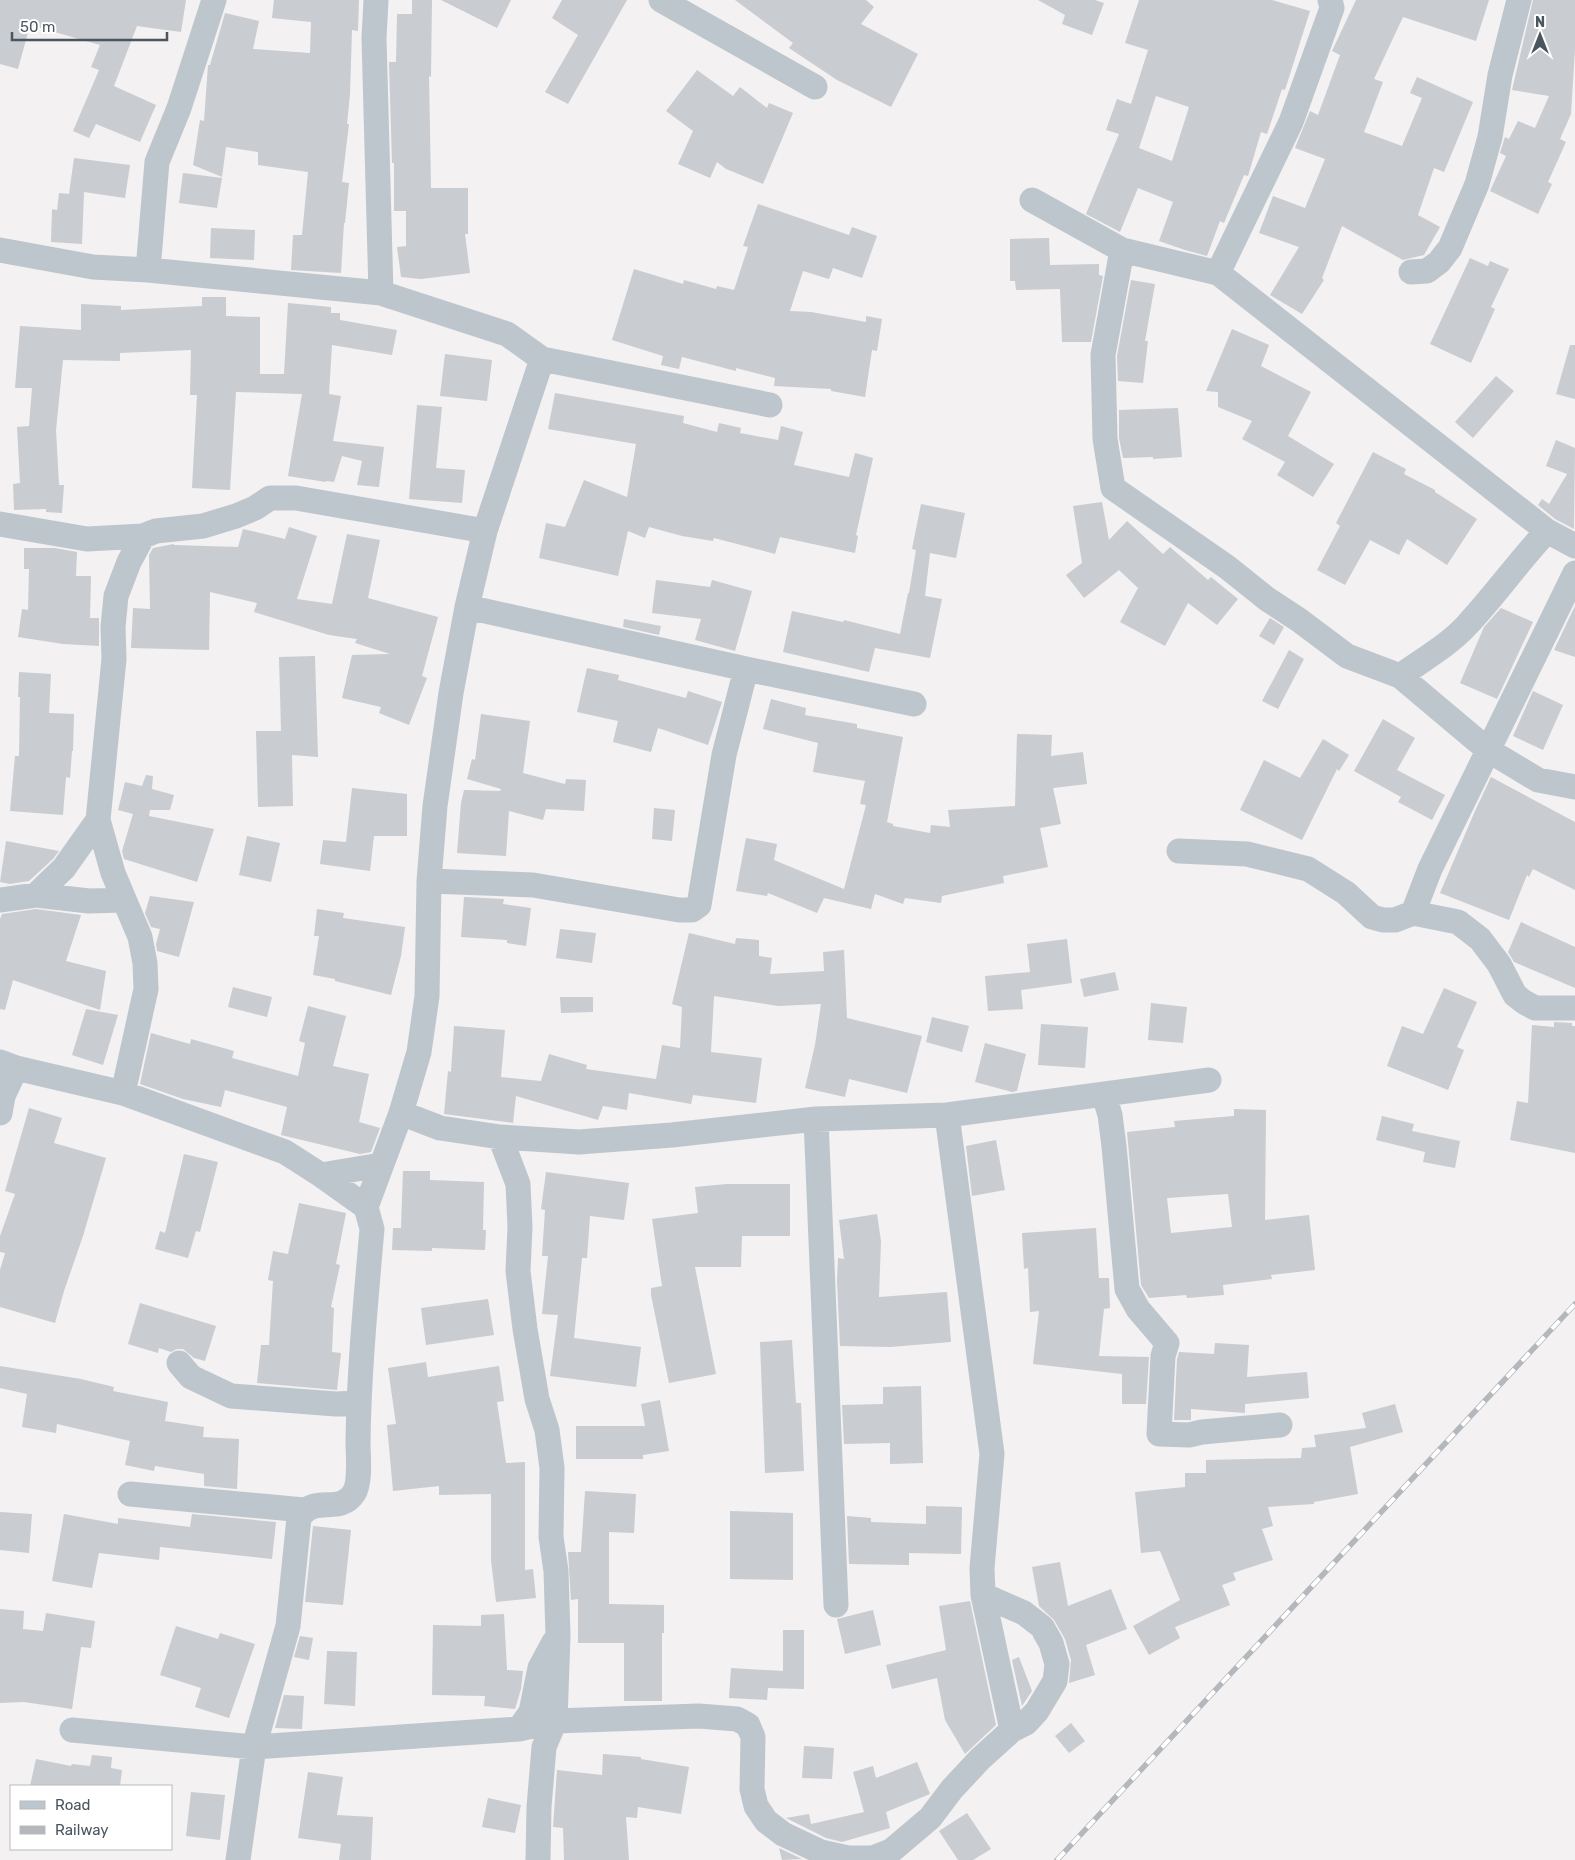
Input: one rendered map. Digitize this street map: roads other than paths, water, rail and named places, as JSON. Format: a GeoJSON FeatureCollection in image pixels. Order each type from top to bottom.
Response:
{"type":"FeatureCollection","features":[{"type":"Feature","properties":{"kind":"street"},"geometry":{"type":"LineString","coordinates":[[148,270],[157,162],[200,48],[214,0]]}},
{"type":"Feature","properties":{"kind":"street"},"geometry":{"type":"LineString","coordinates":[[376,0],[374,38],[381,292]]}},
{"type":"Feature","properties":{"kind":"street"},"geometry":{"type":"LineString","coordinates":[[661,0],[815,87]]}},
{"type":"Feature","properties":{"kind":"street"},"geometry":{"type":"LineString","coordinates":[[1218,273],[1291,122],[1332,8],[1330,0]]}},
{"type":"Feature","properties":{"kind":"street"},"geometry":{"type":"LineString","coordinates":[[1411,272],[1427,271],[1450,248],[1477,184],[1490,137],[1500,75],[1519,0]]}},
{"type":"Feature","properties":{"kind":"street"},"geometry":{"type":"LineString","coordinates":[[1032,200],[1122,250],[1218,273],[1547,531],[1575,546]]}},
{"type":"Feature","properties":{"kind":"street"},"geometry":{"type":"LineString","coordinates":[[0,250],[93,267],[148,270],[381,292],[507,334],[542,359],[770,405]]}},
{"type":"Feature","properties":{"kind":"street"},"geometry":{"type":"LineString","coordinates":[[1122,250],[1103,355],[1105,439],[1113,488],[1226,567],[1347,656],[1400,676],[1488,750],[1538,780],[1575,787]]}},
{"type":"Feature","properties":{"kind":"street"},"geometry":{"type":"LineString","coordinates":[[238,1860],[254,1746],[288,1626],[299,1518],[304,1510],[310,1506],[346,1502],[355,1492],[358,1476],[359,1403],[372,1229],[366,1207],[401,1113],[419,1052],[427,996],[430,882],[435,806],[451,694],[467,607],[485,532],[542,359]]}},
{"type":"Feature","properties":{"kind":"street"},"geometry":{"type":"LineString","coordinates":[[0,524],[86,539],[144,536],[156,532],[203,526],[236,516],[270,498],[296,498],[485,532]]}},
{"type":"Feature","properties":{"kind":"street"},"geometry":{"type":"LineString","coordinates":[[1400,676],[1454,638],[1467,626],[1522,558],[1547,531]]}},
{"type":"Feature","properties":{"kind":"street"},"geometry":{"type":"LineString","coordinates":[[123,1093],[146,989],[144,964],[140,938],[113,873],[98,820],[114,659],[113,628],[116,596],[129,562],[144,536]]}},
{"type":"Feature","properties":{"kind":"street"},"geometry":{"type":"LineString","coordinates":[[1413,913],[1430,870],[1575,573]]}},
{"type":"Feature","properties":{"kind":"street"},"geometry":{"type":"LineString","coordinates":[[467,607],[914,704]]}},
{"type":"Feature","properties":{"kind":"street"},"geometry":{"type":"LineString","coordinates":[[430,882],[533,885],[679,910],[692,910],[699,905],[724,755],[746,669]]}},
{"type":"Feature","properties":{"kind":"street"},"geometry":{"type":"LineString","coordinates":[[36,896],[64,868],[98,820]]}},
{"type":"Feature","properties":{"kind":"street"},"geometry":{"type":"LineString","coordinates":[[1179,851],[1247,854],[1308,869],[1346,893],[1372,917],[1383,920],[1395,920],[1413,913],[1458,922],[1480,938],[1498,964],[1515,995],[1524,1002],[1535,1008],[1575,1008]]}},
{"type":"Feature","properties":{"kind":"street"},"geometry":{"type":"LineString","coordinates":[[0,900],[36,896],[89,901],[124,900]]}},
{"type":"Feature","properties":{"kind":"street"},"geometry":{"type":"LineString","coordinates":[[0,1114],[8,1065],[123,1093],[285,1152],[366,1207]]}},
{"type":"Feature","properties":{"kind":"street"},"geometry":{"type":"LineString","coordinates":[[401,1113],[440,1128],[500,1137],[579,1142],[672,1135],[816,1119],[947,1115],[1209,1080]]}},
{"type":"Feature","properties":{"kind":"street"},"geometry":{"type":"LineString","coordinates":[[1104,1095],[1110,1114],[1114,1146],[1127,1289],[1138,1309],[1166,1342],[1159,1434],[1189,1436],[1202,1432],[1280,1425]]}},
{"type":"Feature","properties":{"kind":"street"},"geometry":{"type":"LineString","coordinates":[[947,1115],[992,1454],[982,1568],[984,1595],[1012,1730]]}},
{"type":"Feature","properties":{"kind":"street"},"geometry":{"type":"LineString","coordinates":[[816,1119],[836,1605]]}},
{"type":"Feature","properties":{"kind":"street"},"geometry":{"type":"LineString","coordinates":[[500,1137],[518,1184],[520,1227],[518,1271],[537,1399],[547,1430],[552,1468],[550,1537],[556,1571],[558,1636],[555,1720],[544,1747],[539,1807],[538,1860]]}},
{"type":"Feature","properties":{"kind":"street"},"geometry":{"type":"LineString","coordinates":[[321,1175],[381,1165]]}},
{"type":"Feature","properties":{"kind":"street"},"geometry":{"type":"LineString","coordinates":[[179,1363],[191,1377],[231,1396],[336,1404],[359,1403]]}},
{"type":"Feature","properties":{"kind":"street"},"geometry":{"type":"LineString","coordinates":[[130,1494],[304,1510]]}},
{"type":"Feature","properties":{"kind":"street"},"geometry":{"type":"LineString","coordinates":[[72,1730],[254,1746],[519,1729],[555,1720],[700,1716],[737,1718],[748,1725],[753,1737],[752,1789],[756,1806],[766,1821],[783,1834],[821,1852],[848,1858],[873,1858],[891,1851],[930,1818],[952,1789],[980,1759],[1012,1730],[1026,1723],[1037,1711],[1055,1681],[1057,1664],[1051,1643],[1042,1627],[1024,1612],[984,1595]]}},
{"type":"Feature","properties":{"kind":"street"},"geometry":{"type":"LineString","coordinates":[[519,1729],[531,1712],[540,1668],[550,1646],[558,1636]]}},
{"type":"Feature","properties":{"kind":"railway"},"geometry":{"type":"LineString","coordinates":[[1057,1860],[1575,1304]]}}]}
